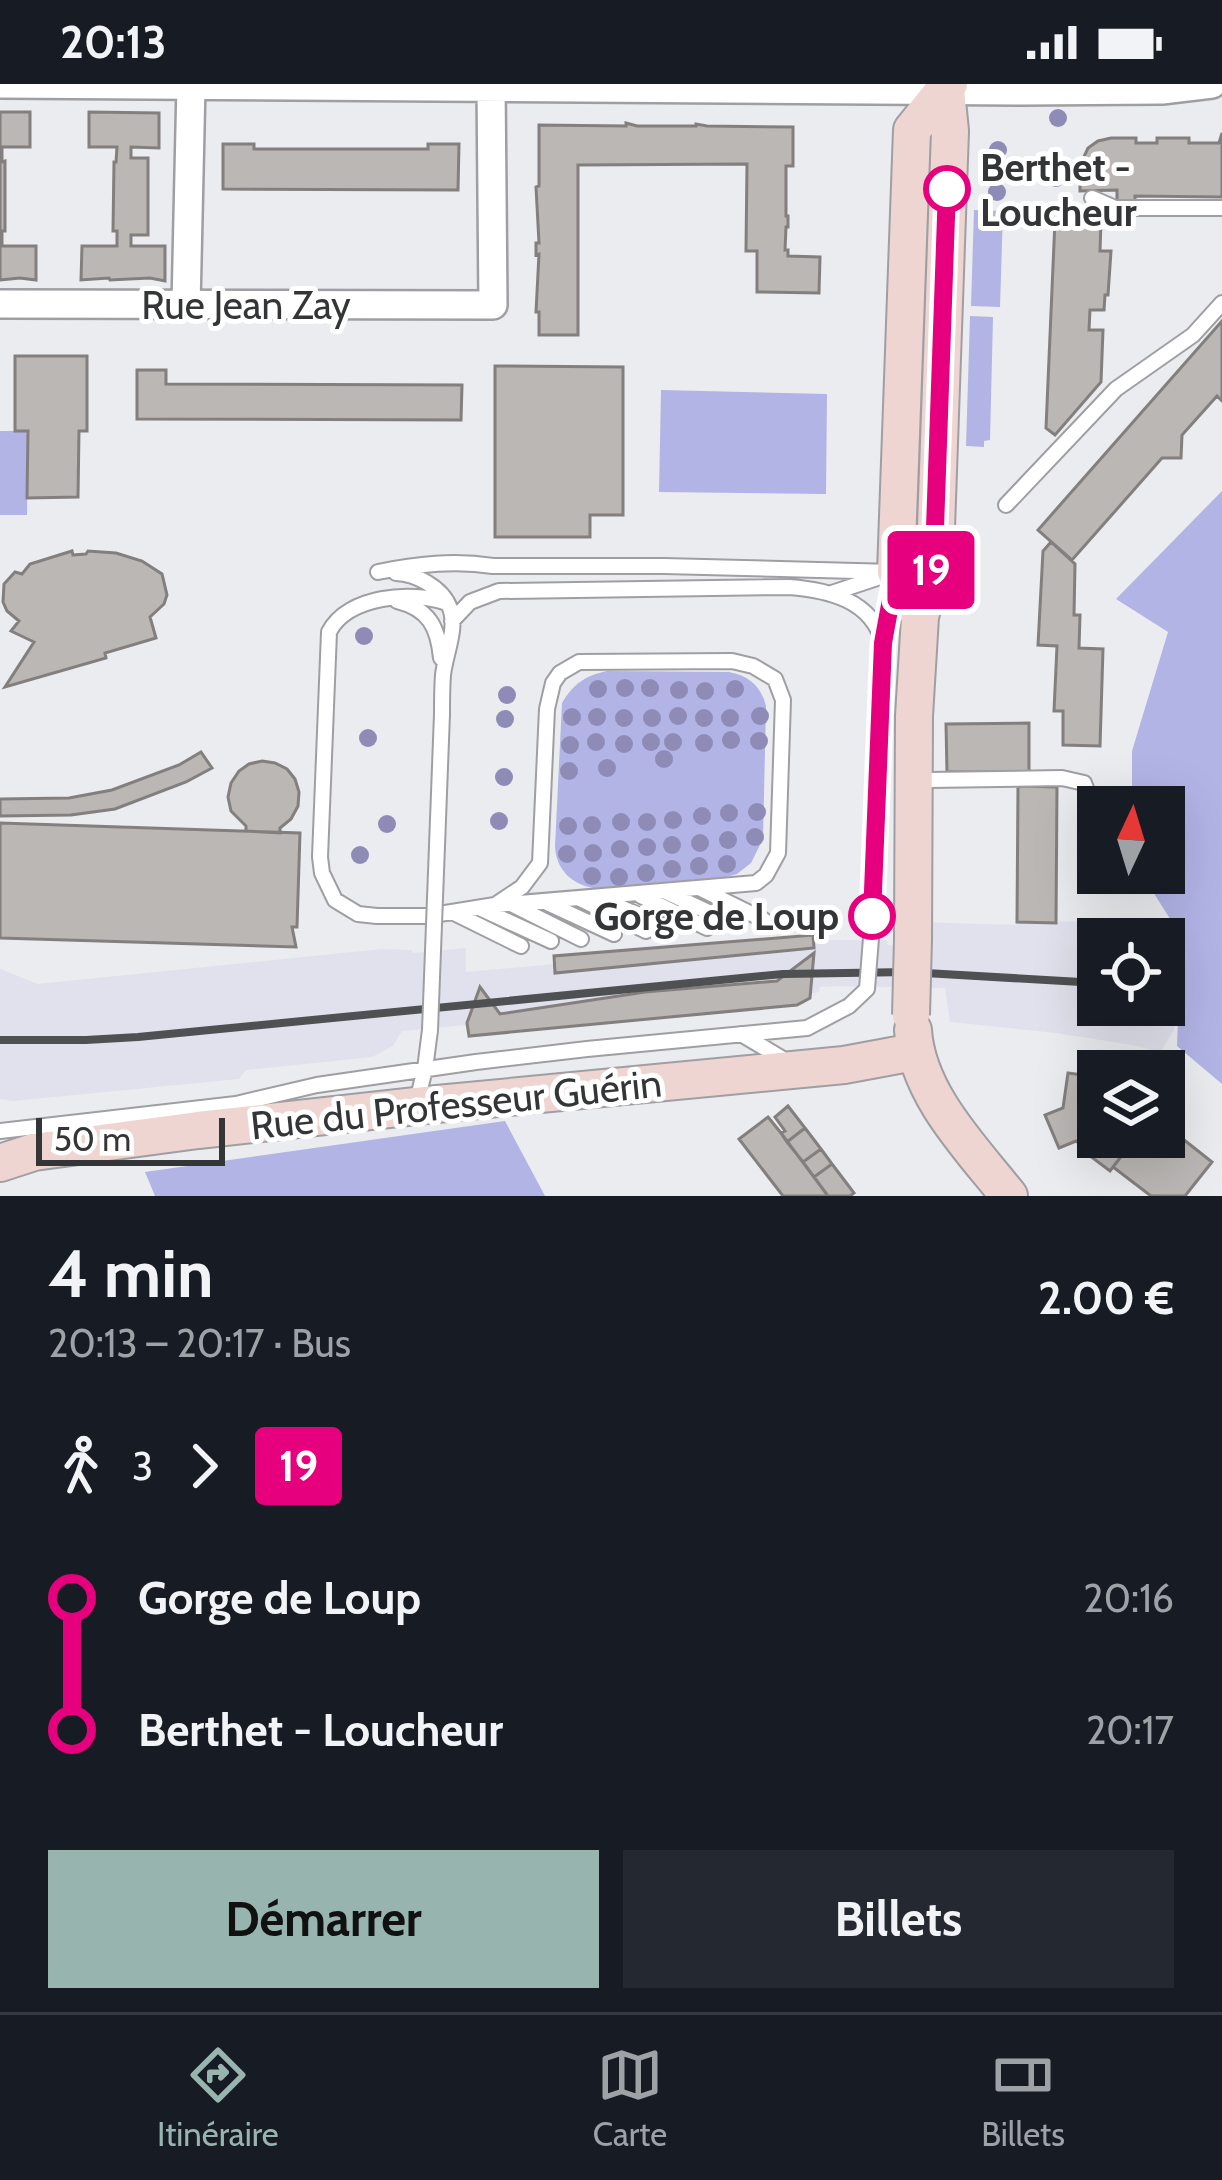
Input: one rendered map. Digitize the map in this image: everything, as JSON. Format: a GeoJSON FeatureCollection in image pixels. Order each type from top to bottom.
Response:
{"type":"FeatureCollection","features":[{"type":"Feature","properties":{"kind":"main road"},"geometry":{"type":"LineString","coordinates":[[948,87],[935,545],[914,571],[920,617],[914,716],[911,1015],[914,1052],[936,1099],[1009,1196]]}},
{"type":"Feature","properties":{"kind":"main road","name":"Rue du Professeur Guérin"},"geometry":{"type":"LineString","coordinates":[[0,1163],[58,1149],[416,1106],[844,1065],[914,1052]]}},
{"type":"Feature","properties":{"kind":"street"},"geometry":{"type":"LineString","coordinates":[[0,84],[1162,89],[1212,84]]}},
{"type":"Feature","properties":{"kind":"street"},"geometry":{"type":"LineString","coordinates":[[186,305],[191,85]]}},
{"type":"Feature","properties":{"kind":"street","name":"Rue Jean Zay"},"geometry":{"type":"LineString","coordinates":[[0,304],[493,305],[491,87]]}},
{"type":"Feature","properties":{"kind":"lane"},"geometry":{"type":"LineString","coordinates":[[1092,198],[1115,208],[1222,208]]}},
{"type":"Feature","properties":{"kind":"lane"},"geometry":{"type":"LineString","coordinates":[[1006,505],[1116,389],[1193,335],[1222,303]]}},
{"type":"Feature","properties":{"kind":"lane"},"geometry":{"type":"LineString","coordinates":[[416,1106],[430,1030],[443,676],[452,621],[447,603],[426,582],[409,574],[379,572],[466,562],[914,571]]}},
{"type":"Feature","properties":{"kind":"lane"},"geometry":{"type":"LineString","coordinates":[[832,593],[914,571]]}},
{"type":"Feature","properties":{"kind":"lane"},"geometry":{"type":"LineString","coordinates":[[883,643],[914,571]]}},
{"type":"Feature","properties":{"kind":"lane"},"geometry":{"type":"LineString","coordinates":[[0,1131],[236,1104],[317,1085],[586,1048],[808,1028],[849,1006],[867,989],[883,643],[871,618],[832,593],[789,587],[512,590],[478,597],[452,621]]}},
{"type":"Feature","properties":{"kind":"lane"},"geometry":{"type":"LineString","coordinates":[[447,603],[417,597],[358,605],[343,612],[329,632],[322,873],[335,900],[358,914],[427,916],[575,897],[756,883],[778,853],[781,688],[767,673],[732,661],[579,662],[560,673],[550,690],[540,863],[522,887],[495,906]]}},
{"type":"Feature","properties":{"kind":"lane"},"geometry":{"type":"LineString","coordinates":[[392,600],[416,607],[429,620],[438,634],[443,676]]}},
{"type":"Feature","properties":{"kind":"lane"},"geometry":{"type":"LineString","coordinates":[[928,780],[1062,778],[1085,786]]}},
{"type":"Feature","properties":{"kind":"lane"},"geometry":{"type":"LineString","coordinates":[[697,887],[764,920]]}},
{"type":"Feature","properties":{"kind":"lane"},"geometry":{"type":"LineString","coordinates":[[664,891],[734,923]]}},
{"type":"Feature","properties":{"kind":"lane"},"geometry":{"type":"LineString","coordinates":[[636,894],[707,928]]}},
{"type":"Feature","properties":{"kind":"lane"},"geometry":{"type":"LineString","coordinates":[[575,897],[646,931]]}},
{"type":"Feature","properties":{"kind":"lane"},"geometry":{"type":"LineString","coordinates":[[600,898],[670,929]]}},
{"type":"Feature","properties":{"kind":"lane"},"geometry":{"type":"LineString","coordinates":[[543,901],[614,934]]}},
{"type":"Feature","properties":{"kind":"lane"},"geometry":{"type":"LineString","coordinates":[[495,906],[580,939]]}},
{"type":"Feature","properties":{"kind":"lane"},"geometry":{"type":"LineString","coordinates":[[495,906],[551,941]]}},
{"type":"Feature","properties":{"kind":"lane"},"geometry":{"type":"LineString","coordinates":[[452,912],[521,946]]}},
{"type":"Feature","properties":{"kind":"lane"},"geometry":{"type":"LineString","coordinates":[[741,1034],[798,1068]]}},
{"type":"Feature","properties":{"kind":"shaded area"},"geometry":{"type":"Polygon","coordinates":[[[974,210],[1003,211],[1000,307],[971,306],[974,210]]]}},
{"type":"Feature","properties":{"kind":"shaded area"},"geometry":{"type":"Polygon","coordinates":[[[970,316],[993,317],[990,440],[984,441],[984,447],[966,446],[970,316]]]}},
{"type":"Feature","properties":{"kind":"shaded area"},"geometry":{"type":"Polygon","coordinates":[[[661,390],[827,394],[826,494],[659,492],[661,390]]]}},
{"type":"Feature","properties":{"kind":"shaded area"},"geometry":{"type":"Polygon","coordinates":[[[0,431],[28,431],[27,515],[0,515],[0,431]]]}},
{"type":"Feature","properties":{"kind":"shaded area"},"geometry":{"type":"Polygon","coordinates":[[[1222,491],[1222,1084],[1177,1046],[1178,1026],[1185,1026],[1185,918],[1170,918],[1154,894],[1185,894],[1185,786],[1132,786],[1132,751],[1168,632],[1116,599],[1222,491]]]}},
{"type":"Feature","properties":{"kind":"shaded area"},"geometry":{"type":"Polygon","coordinates":[[[607,671],[729,672],[748,679],[761,693],[766,706],[763,839],[751,863],[737,874],[593,888],[572,879],[562,868],[555,846],[562,703],[581,681],[607,671]]]}},
{"type":"Feature","properties":{"kind":"shaded area"},"geometry":{"type":"Polygon","coordinates":[[[1077,921],[1077,1026],[1174,1026],[1162,1050],[950,1022],[945,988],[838,986],[820,987],[797,1005],[771,1008],[771,1001],[704,1002],[402,1031],[393,1046],[372,1057],[246,1070],[239,1079],[0,1099],[0,969],[38,984],[382,949],[413,953],[466,948],[466,972],[815,940],[887,940],[888,945],[913,946],[915,922],[1077,921]]]}},
{"type":"Feature","properties":{"kind":"shaded area"},"geometry":{"type":"Polygon","coordinates":[[[505,1121],[545,1196],[155,1196],[145,1172],[505,1121]]]}},
{"type":"Feature","properties":{"kind":"building"},"geometry":{"type":"Polygon","coordinates":[[[0,112],[30,112],[30,147],[2,147],[2,246],[36,246],[36,280],[0,280],[0,112]]]}},
{"type":"Feature","properties":{"kind":"building"},"geometry":{"type":"Polygon","coordinates":[[[89,112],[159,113],[159,148],[131,147],[131,158],[148,158],[148,235],[131,235],[131,246],[165,246],[165,281],[81,280],[82,246],[117,246],[117,231],[113,231],[117,147],[89,147],[89,112]]]}},
{"type":"Feature","properties":{"kind":"building"},"geometry":{"type":"Polygon","coordinates":[[[539,125],[793,127],[793,166],[786,166],[785,250],[788,256],[820,257],[819,293],[757,292],[757,251],[746,251],[747,164],[578,165],[578,335],[539,335],[539,125]]]}},
{"type":"Feature","properties":{"kind":"building"},"geometry":{"type":"Polygon","coordinates":[[[1222,133],[1222,197],[1135,196],[1135,202],[1117,201],[1117,190],[1080,191],[1080,165],[1088,148],[1098,141],[1136,138],[1136,143],[1157,143],[1157,138],[1189,138],[1189,143],[1219,143],[1222,133]]]}},
{"type":"Feature","properties":{"kind":"building"},"geometry":{"type":"Polygon","coordinates":[[[223,144],[254,144],[254,149],[428,149],[428,144],[459,144],[458,190],[223,189],[223,144]]]}},
{"type":"Feature","properties":{"kind":"building"},"geometry":{"type":"Polygon","coordinates":[[[1055,220],[1101,222],[1100,251],[1111,251],[1104,310],[1090,310],[1089,330],[1103,330],[1101,382],[1055,435],[1046,428],[1055,220]]]}},
{"type":"Feature","properties":{"kind":"building"},"geometry":{"type":"Polygon","coordinates":[[[1222,321],[1222,401],[1217,396],[1182,435],[1181,458],[1162,458],[1072,560],[1038,530],[1222,321]]]}},
{"type":"Feature","properties":{"kind":"building"},"geometry":{"type":"Polygon","coordinates":[[[15,356],[87,356],[87,431],[79,431],[78,497],[27,498],[28,431],[15,431],[15,356]]]}},
{"type":"Feature","properties":{"kind":"building"},"geometry":{"type":"Polygon","coordinates":[[[495,366],[623,367],[623,515],[590,515],[590,537],[495,537],[495,366]]]}},
{"type":"Feature","properties":{"kind":"building"},"geometry":{"type":"Polygon","coordinates":[[[137,370],[166,370],[166,384],[462,385],[461,420],[137,419],[137,370]]]}},
{"type":"Feature","properties":{"kind":"building"},"geometry":{"type":"Polygon","coordinates":[[[1051,542],[1075,564],[1079,648],[1103,649],[1100,746],[1063,745],[1063,711],[1054,711],[1057,646],[1038,645],[1043,551],[1051,542]]]}},
{"type":"Feature","properties":{"kind":"building"},"geometry":{"type":"Polygon","coordinates":[[[72,551],[73,555],[116,553],[162,574],[167,595],[150,617],[156,638],[5,687],[34,642],[11,631],[19,621],[3,602],[4,584],[30,564],[72,551]]]}},
{"type":"Feature","properties":{"kind":"building"},"geometry":{"type":"Polygon","coordinates":[[[1029,723],[1029,772],[947,772],[946,724],[1029,723]]]}},
{"type":"Feature","properties":{"kind":"building"},"geometry":{"type":"Polygon","coordinates":[[[201,752],[212,768],[115,809],[0,816],[0,799],[69,798],[112,790],[201,752]]]}},
{"type":"Feature","properties":{"kind":"building"},"geometry":{"type":"Polygon","coordinates":[[[262,761],[287,769],[299,792],[298,806],[280,833],[246,831],[231,811],[231,783],[239,771],[262,761]]]}},
{"type":"Feature","properties":{"kind":"building"},"geometry":{"type":"Polygon","coordinates":[[[1018,786],[1057,787],[1056,923],[1017,922],[1018,786]]]}},
{"type":"Feature","properties":{"kind":"building"},"geometry":{"type":"Polygon","coordinates":[[[0,823],[300,833],[297,927],[292,927],[296,947],[0,938],[0,823]]]}},
{"type":"Feature","properties":{"kind":"building"},"geometry":{"type":"Polygon","coordinates":[[[813,935],[814,948],[555,973],[554,956],[813,935]]]}},
{"type":"Feature","properties":{"kind":"building"},"geometry":{"type":"Polygon","coordinates":[[[814,953],[810,998],[797,1005],[469,1036],[467,1023],[480,987],[500,1014],[645,992],[777,981],[814,953]]]}},
{"type":"Feature","properties":{"kind":"building"},"geometry":{"type":"Polygon","coordinates":[[[1068,1073],[1077,1074],[1077,1142],[1059,1148],[1045,1115],[1063,1108],[1068,1073]]]}},
{"type":"Feature","properties":{"kind":"building"},"geometry":{"type":"Polygon","coordinates":[[[788,1106],[805,1128],[787,1142],[775,1117],[788,1106]]]}},
{"type":"Feature","properties":{"kind":"building"},"geometry":{"type":"Polygon","coordinates":[[[768,1117],[828,1196],[783,1196],[739,1139],[768,1117]]]}},
{"type":"Feature","properties":{"kind":"building"},"geometry":{"type":"Polygon","coordinates":[[[805,1128],[821,1149],[803,1162],[787,1142],[805,1128]]]}},
{"type":"Feature","properties":{"kind":"building"},"geometry":{"type":"Polygon","coordinates":[[[1185,1141],[1212,1162],[1185,1196],[1151,1196],[1113,1167],[1120,1158],[1185,1158],[1185,1141]]]}},
{"type":"Feature","properties":{"kind":"building"},"geometry":{"type":"Polygon","coordinates":[[[821,1149],[832,1164],[814,1177],[803,1162],[821,1149]]]}},
{"type":"Feature","properties":{"kind":"building"},"geometry":{"type":"Polygon","coordinates":[[[1093,1158],[1120,1158],[1110,1171],[1093,1158]]]}},
{"type":"Feature","properties":{"kind":"building"},"geometry":{"type":"Polygon","coordinates":[[[832,1164],[854,1193],[850,1196],[828,1196],[814,1177],[832,1164]]]}},
{"type":"Feature","properties":{"kind":"railway"},"geometry":{"type":"LineString","coordinates":[[0,1040],[138,1037],[783,974],[908,972],[1077,982]]}},
{"type":"Feature","properties":{"kind":"bus line","name":"19"},"geometry":{"type":"LineString","coordinates":[[872,916],[883,643],[896,572],[931,571],[934,556],[947,189]]}},
{"type":"Feature","properties":{"kind":"place","name":"Berthet - Loucheur"},"geometry":{"type":"Point","coordinates":[947,189]}},
{"type":"Feature","properties":{"kind":"place","name":"Gorge de Loup"},"geometry":{"type":"Point","coordinates":[872,916]}}]}
